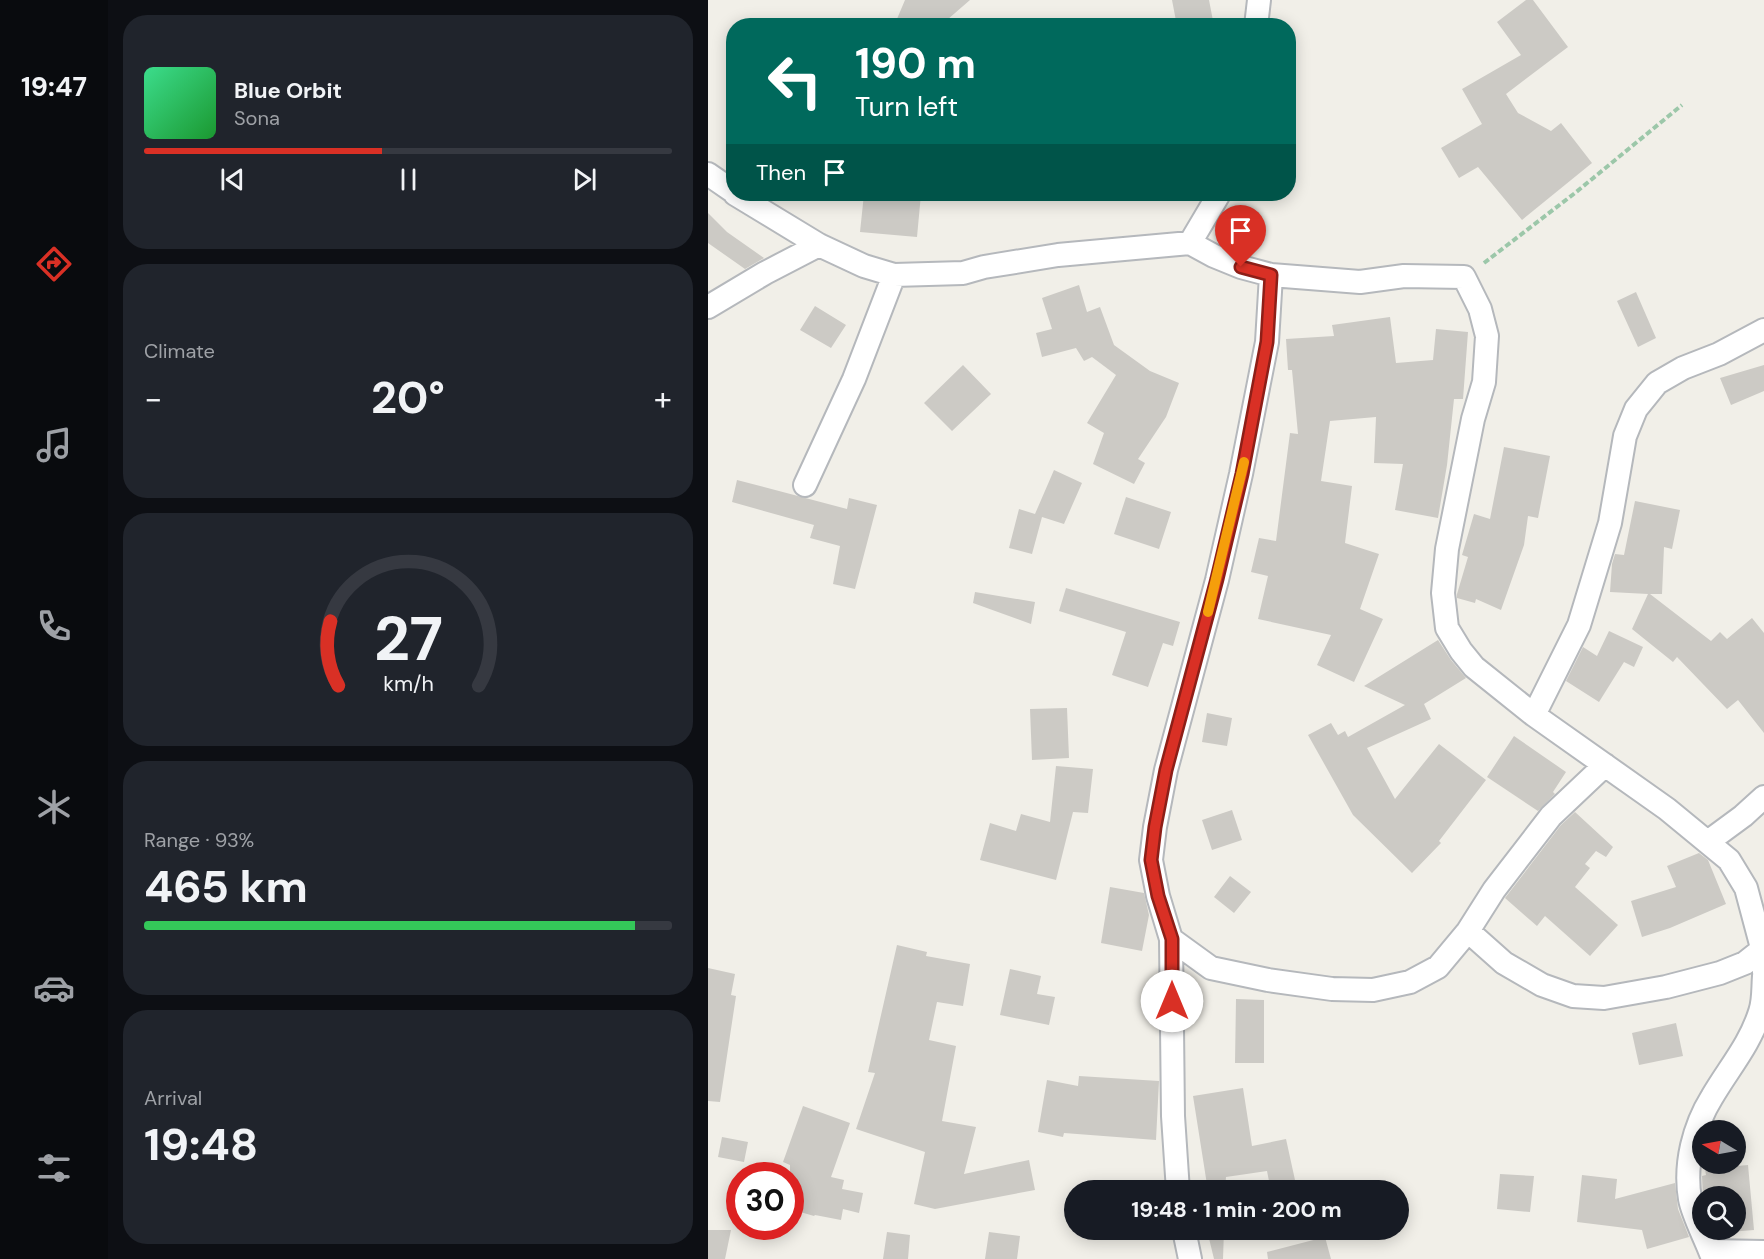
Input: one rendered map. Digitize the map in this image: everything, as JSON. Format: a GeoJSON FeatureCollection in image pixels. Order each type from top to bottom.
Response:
{"type":"FeatureCollection","features":[{"type":"Feature","properties":{"kind":"street"},"geometry":{"type":"LineString","coordinates":[[1257,18],[1259,0]]}},
{"type":"Feature","properties":{"kind":"street"},"geometry":{"type":"LineString","coordinates":[[708,174],[726,187]]}},
{"type":"Feature","properties":{"kind":"street"},"geometry":{"type":"LineString","coordinates":[[747,201],[819,245],[864,266],[894,275],[963,273],[984,267],[1058,255],[1190,243],[1241,267],[1271,275],[1360,282],[1404,276],[1464,277],[1480,309],[1486,336],[1484,382],[1473,419],[1447,549],[1443,593],[1447,627],[1461,651],[1474,667],[1534,716],[1709,841],[1729,860],[1746,888],[1763,948],[1764,974],[1761,1010],[1752,1032],[1712,1096],[1698,1124],[1689,1161],[1690,1199],[1712,1255],[1764,1252]]}},
{"type":"Feature","properties":{"kind":"street"},"geometry":{"type":"LineString","coordinates":[[1190,243],[1215,201]]}},
{"type":"Feature","properties":{"kind":"street"},"geometry":{"type":"LineString","coordinates":[[708,307],[765,273],[819,245]]}},
{"type":"Feature","properties":{"kind":"street"},"geometry":{"type":"LineString","coordinates":[[805,485],[854,379],[894,275]]}},
{"type":"Feature","properties":{"kind":"street"},"geometry":{"type":"LineString","coordinates":[[1177,1180],[1173,1116],[1172,939],[1158,896],[1151,860],[1166,770],[1217,579],[1242,474],[1267,342],[1271,275]]}},
{"type":"Feature","properties":{"kind":"street"},"geometry":{"type":"LineString","coordinates":[[1534,716],[1579,625],[1610,523],[1625,436],[1636,409],[1657,383],[1683,368],[1719,354],[1764,330]]}},
{"type":"Feature","properties":{"kind":"street"},"geometry":{"type":"LineString","coordinates":[[1172,939],[1211,968],[1268,980],[1332,989],[1373,990],[1410,982],[1438,966],[1468,931],[1494,890],[1551,816],[1605,765]]}},
{"type":"Feature","properties":{"kind":"street"},"geometry":{"type":"LineString","coordinates":[[1709,841],[1764,798]]}},
{"type":"Feature","properties":{"kind":"street"},"geometry":{"type":"LineString","coordinates":[[1468,931],[1504,963],[1542,984],[1573,996],[1604,998],[1666,987],[1720,973],[1745,963],[1763,948]]}},
{"type":"Feature","properties":{"kind":"street"},"geometry":{"type":"LineString","coordinates":[[1186,1240],[1190,1259]]}},
{"type":"Feature","properties":{"kind":"path"},"geometry":{"type":"LineString","coordinates":[[1464,277],[1513,242],[1682,105]]}},
{"type":"Feature","properties":{"kind":"building"},"geometry":{"type":"Polygon","coordinates":[[[905,0],[970,0],[949,18],[897,18],[905,0]]]}},
{"type":"Feature","properties":{"kind":"building"},"geometry":{"type":"Polygon","coordinates":[[[1172,0],[1209,0],[1212,18],[1175,18],[1172,0]]]}},
{"type":"Feature","properties":{"kind":"building"},"geometry":{"type":"Polygon","coordinates":[[[1526,0],[1533,0],[1568,47],[1506,94],[1518,113],[1551,131],[1561,123],[1592,163],[1522,220],[1478,167],[1459,178],[1441,148],[1482,124],[1462,89],[1521,55],[1497,22],[1526,0]]]}},
{"type":"Feature","properties":{"kind":"building"},"geometry":{"type":"Polygon","coordinates":[[[863,201],[920,201],[917,237],[860,232],[863,201]]]}},
{"type":"Feature","properties":{"kind":"building"},"geometry":{"type":"Polygon","coordinates":[[[708,213],[727,232],[764,258],[745,269],[708,243],[708,213]]]}},
{"type":"Feature","properties":{"kind":"building"},"geometry":{"type":"Polygon","coordinates":[[[1079,285],[1087,312],[1100,307],[1114,345],[1150,371],[1179,383],[1166,417],[1138,459],[1145,463],[1134,484],[1093,464],[1104,433],[1087,423],[1116,375],[1092,357],[1084,361],[1076,348],[1042,357],[1036,333],[1052,329],[1042,298],[1079,285]]]}},
{"type":"Feature","properties":{"kind":"building"},"geometry":{"type":"Polygon","coordinates":[[[1636,292],[1656,338],[1638,347],[1617,301],[1636,292]]]}},
{"type":"Feature","properties":{"kind":"building"},"geometry":{"type":"Polygon","coordinates":[[[815,306],[846,325],[831,348],[800,330],[815,306]]]}},
{"type":"Feature","properties":{"kind":"building"},"geometry":{"type":"Polygon","coordinates":[[[1390,317],[1396,363],[1433,360],[1436,329],[1468,332],[1463,399],[1454,399],[1447,465],[1438,518],[1395,510],[1403,464],[1374,463],[1376,417],[1330,421],[1321,481],[1352,486],[1345,543],[1379,554],[1360,609],[1383,619],[1354,682],[1317,665],[1331,635],[1258,619],[1268,576],[1251,572],[1259,538],[1276,541],[1290,433],[1298,434],[1292,370],[1288,370],[1286,339],[1334,336],[1332,325],[1390,317]]]}},
{"type":"Feature","properties":{"kind":"building"},"geometry":{"type":"Polygon","coordinates":[[[963,365],[991,394],[952,431],[924,403],[963,365]]]}},
{"type":"Feature","properties":{"kind":"building"},"geometry":{"type":"Polygon","coordinates":[[[1764,365],[1764,391],[1731,405],[1720,378],[1764,365]]]}},
{"type":"Feature","properties":{"kind":"building"},"geometry":{"type":"Polygon","coordinates":[[[1504,447],[1550,456],[1538,518],[1528,516],[1524,545],[1501,610],[1476,599],[1475,603],[1457,598],[1457,594],[1468,557],[1462,555],[1474,514],[1490,519],[1504,447]]]}},
{"type":"Feature","properties":{"kind":"building"},"geometry":{"type":"Polygon","coordinates":[[[1054,470],[1082,483],[1064,524],[1042,517],[1032,554],[1009,548],[1019,509],[1035,514],[1054,470]]]}},
{"type":"Feature","properties":{"kind":"building"},"geometry":{"type":"Polygon","coordinates":[[[737,480],[847,509],[849,498],[877,505],[855,589],[833,584],[840,546],[810,538],[814,525],[732,502],[737,480]]]}},
{"type":"Feature","properties":{"kind":"building"},"geometry":{"type":"Polygon","coordinates":[[[1126,497],[1171,512],[1159,549],[1114,534],[1126,497]]]}},
{"type":"Feature","properties":{"kind":"building"},"geometry":{"type":"Polygon","coordinates":[[[1635,501],[1680,510],[1672,549],[1664,547],[1662,594],[1650,594],[1711,641],[1720,632],[1727,639],[1752,618],[1764,633],[1764,733],[1738,700],[1727,709],[1677,657],[1673,662],[1632,629],[1648,594],[1610,592],[1612,564],[1615,554],[1624,555],[1635,501]]]}},
{"type":"Feature","properties":{"kind":"building"},"geometry":{"type":"Polygon","coordinates":[[[1066,588],[1180,622],[1173,646],[1163,643],[1148,687],[1112,675],[1126,632],[1059,611],[1066,588]]]}},
{"type":"Feature","properties":{"kind":"building"},"geometry":{"type":"Polygon","coordinates":[[[975,592],[1035,602],[1031,624],[973,603],[975,592]]]}},
{"type":"Feature","properties":{"kind":"building"},"geometry":{"type":"Polygon","coordinates":[[[1609,631],[1643,647],[1634,667],[1624,662],[1599,702],[1566,681],[1583,647],[1597,656],[1609,631]]]}},
{"type":"Feature","properties":{"kind":"building"},"geometry":{"type":"Polygon","coordinates":[[[1438,640],[1466,678],[1424,704],[1431,719],[1367,748],[1395,799],[1439,744],[1486,780],[1439,841],[1441,843],[1412,873],[1353,815],[1308,735],[1331,723],[1338,735],[1345,731],[1348,737],[1405,705],[1364,686],[1438,640]]]}},
{"type":"Feature","properties":{"kind":"building"},"geometry":{"type":"Polygon","coordinates":[[[1067,708],[1069,758],[1032,760],[1030,709],[1067,708]]]}},
{"type":"Feature","properties":{"kind":"building"},"geometry":{"type":"Polygon","coordinates":[[[1207,713],[1232,718],[1227,746],[1202,742],[1207,713]]]}},
{"type":"Feature","properties":{"kind":"building"},"geometry":{"type":"Polygon","coordinates":[[[1514,736],[1566,772],[1553,792],[1555,794],[1538,811],[1487,777],[1514,736]]]}},
{"type":"Feature","properties":{"kind":"building"},"geometry":{"type":"Polygon","coordinates":[[[1056,766],[1093,769],[1088,813],[1073,812],[1056,880],[980,860],[990,823],[1016,831],[1021,814],[1050,822],[1056,766]]]}},
{"type":"Feature","properties":{"kind":"building"},"geometry":{"type":"Polygon","coordinates":[[[1232,810],[1242,840],[1212,850],[1202,820],[1232,810]]]}},
{"type":"Feature","properties":{"kind":"building"},"geometry":{"type":"Polygon","coordinates":[[[1575,812],[1613,847],[1606,857],[1596,851],[1585,864],[1590,868],[1575,887],[1618,925],[1590,956],[1545,916],[1537,926],[1505,898],[1561,825],[1575,812]]]}},
{"type":"Feature","properties":{"kind":"building"},"geometry":{"type":"Polygon","coordinates":[[[1699,853],[1708,860],[1726,904],[1670,928],[1642,937],[1631,901],[1676,887],[1667,866],[1699,853]]]}},
{"type":"Feature","properties":{"kind":"building"},"geometry":{"type":"Polygon","coordinates":[[[1230,876],[1251,892],[1234,913],[1214,897],[1230,876]]]}},
{"type":"Feature","properties":{"kind":"building"},"geometry":{"type":"Polygon","coordinates":[[[1110,887],[1144,893],[1149,915],[1142,951],[1101,943],[1110,887]]]}},
{"type":"Feature","properties":{"kind":"building"},"geometry":{"type":"Polygon","coordinates":[[[897,945],[927,952],[926,956],[970,964],[963,1006],[937,1002],[929,1040],[956,1046],[942,1121],[976,1127],[964,1174],[1029,1160],[1035,1190],[935,1209],[914,1204],[925,1152],[856,1129],[875,1073],[868,1072],[897,945]]]}},
{"type":"Feature","properties":{"kind":"building"},"geometry":{"type":"Polygon","coordinates":[[[708,968],[735,974],[731,995],[736,996],[720,1102],[708,1101],[708,968]]]}},
{"type":"Feature","properties":{"kind":"building"},"geometry":{"type":"Polygon","coordinates":[[[1010,969],[1041,976],[1037,994],[1055,997],[1049,1025],[1000,1015],[1010,969]]]}},
{"type":"Feature","properties":{"kind":"building"},"geometry":{"type":"Polygon","coordinates":[[[1236,999],[1264,1000],[1264,1063],[1235,1063],[1236,999]]]}},
{"type":"Feature","properties":{"kind":"building"},"geometry":{"type":"Polygon","coordinates":[[[1676,1023],[1683,1056],[1639,1065],[1632,1033],[1676,1023]]]}},
{"type":"Feature","properties":{"kind":"building"},"geometry":{"type":"Polygon","coordinates":[[[1079,1076],[1159,1081],[1156,1140],[1064,1133],[1063,1137],[1038,1132],[1047,1080],[1078,1086],[1079,1076]]]}},
{"type":"Feature","properties":{"kind":"building"},"geometry":{"type":"Polygon","coordinates":[[[1243,1088],[1252,1146],[1286,1139],[1295,1180],[1269,1180],[1267,1171],[1226,1177],[1226,1180],[1206,1180],[1193,1096],[1243,1088]]]}},
{"type":"Feature","properties":{"kind":"building"},"geometry":{"type":"Polygon","coordinates":[[[803,1106],[850,1123],[831,1177],[844,1180],[842,1189],[863,1193],[859,1213],[843,1209],[841,1220],[804,1213],[804,1162],[783,1162],[803,1106]]]}},
{"type":"Feature","properties":{"kind":"building"},"geometry":{"type":"Polygon","coordinates":[[[722,1137],[748,1142],[744,1162],[718,1157],[722,1137]]]}},
{"type":"Feature","properties":{"kind":"building"},"geometry":{"type":"Polygon","coordinates":[[[1746,1165],[1748,1165],[1754,1230],[1746,1231],[1746,1186],[1702,1186],[1702,1176],[1706,1174],[1746,1174],[1746,1165]]]}},
{"type":"Feature","properties":{"kind":"building"},"geometry":{"type":"Polygon","coordinates":[[[1500,1174],[1534,1176],[1530,1212],[1497,1209],[1500,1174]]]}},
{"type":"Feature","properties":{"kind":"building"},"geometry":{"type":"Polygon","coordinates":[[[1582,1175],[1617,1179],[1615,1199],[1675,1183],[1678,1209],[1689,1237],[1647,1249],[1642,1230],[1577,1222],[1582,1175]]]}},
{"type":"Feature","properties":{"kind":"building"},"geometry":{"type":"Polygon","coordinates":[[[708,1230],[726,1230],[726,1240],[729,1240],[725,1259],[708,1259],[708,1230]]]}},
{"type":"Feature","properties":{"kind":"building"},"geometry":{"type":"Polygon","coordinates":[[[887,1232],[910,1235],[908,1259],[883,1259],[887,1232]]]}},
{"type":"Feature","properties":{"kind":"building"},"geometry":{"type":"Polygon","coordinates":[[[989,1232],[1020,1236],[1017,1259],[985,1259],[989,1232]]]}},
{"type":"Feature","properties":{"kind":"building"},"geometry":{"type":"Polygon","coordinates":[[[1209,1240],[1224,1240],[1223,1259],[1214,1259],[1209,1240]]]}},
{"type":"Feature","properties":{"kind":"building"},"geometry":{"type":"Polygon","coordinates":[[[1313,1240],[1326,1240],[1331,1259],[1268,1259],[1267,1252],[1313,1240]]]}},
{"type":"Feature","properties":{"kind":"slow traffic"},"geometry":{"type":"LineString","coordinates":[[1208,612],[1244,462]]}},
{"type":"Feature","properties":{"kind":"route"},"geometry":{"type":"LineString","coordinates":[[1172,1001],[1172,939],[1158,896],[1151,860],[1166,770],[1217,579],[1242,474],[1267,342],[1271,275],[1241,267]]}}]}
